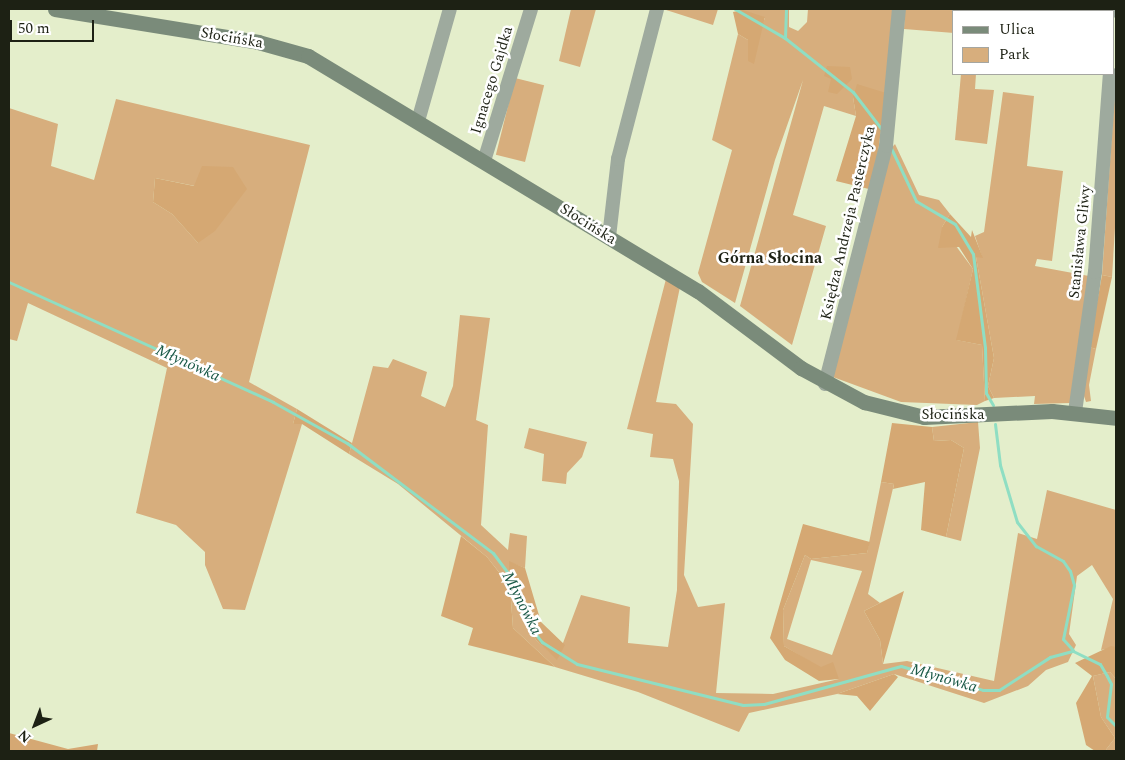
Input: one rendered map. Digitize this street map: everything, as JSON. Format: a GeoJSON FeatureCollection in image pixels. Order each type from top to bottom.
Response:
{"type":"FeatureCollection","features":[{"type":"Feature","properties":{"kind":"street","name":"Słocińska"},"geometry":{"type":"LineString","coordinates":[[55,9],[278,46],[333,68],[735,316],[825,384],[864,402],[924,416],[1075,412],[1116,418]]}},
{"type":"Feature","properties":{"kind":"street"},"geometry":{"type":"LineString","coordinates":[[418,121],[450,9]]}},
{"type":"Feature","properties":{"kind":"street","name":"Ignacego Gajdka"},"geometry":{"type":"LineString","coordinates":[[484,161],[531,9]]}},
{"type":"Feature","properties":{"kind":"street"},"geometry":{"type":"LineString","coordinates":[[609,237],[618,160],[657,9]]}},
{"type":"Feature","properties":{"kind":"street","name":"Księdza Andrzeja Pasterczyka"},"geometry":{"type":"LineString","coordinates":[[825,384],[881,169],[899,9]]}},
{"type":"Feature","properties":{"kind":"street","name":"Stanisława Gliwy"},"geometry":{"type":"LineString","coordinates":[[1075,412],[1095,272],[1110,75]]}},
{"type":"Feature","properties":{"kind":"green space"},"geometry":{"type":"Polygon","coordinates":[[[571,9],[596,9],[580,67],[559,61],[571,9]]]}},
{"type":"Feature","properties":{"kind":"green space"},"geometry":{"type":"Polygon","coordinates":[[[663,9],[718,9],[713,25],[663,9]]]}},
{"type":"Feature","properties":{"kind":"green space"},"geometry":{"type":"Polygon","coordinates":[[[731,9],[789,9],[789,27],[798,31],[807,22],[808,9],[894,9],[886,93],[853,97],[856,116],[824,106],[793,215],[826,226],[792,345],[740,306],[803,80],[775,160],[735,303],[702,282],[698,273],[732,150],[712,140],[738,34],[748,40],[748,61],[765,18],[731,9]]]}},
{"type":"Feature","properties":{"kind":"green space"},"geometry":{"type":"Polygon","coordinates":[[[905,9],[968,9],[952,10],[952,33],[904,29],[905,9]]]}},
{"type":"Feature","properties":{"kind":"green space"},"geometry":{"type":"Polygon","coordinates":[[[961,75],[976,75],[975,89],[994,90],[987,144],[955,140],[961,75]]]}},
{"type":"Feature","properties":{"kind":"green space"},"geometry":{"type":"Polygon","coordinates":[[[1116,76],[1116,212],[1112,277],[1102,275],[1116,76]]]}},
{"type":"Feature","properties":{"kind":"green space"},"geometry":{"type":"Polygon","coordinates":[[[515,78],[544,85],[525,162],[496,155],[515,78]]]}},
{"type":"Feature","properties":{"kind":"green space"},"geometry":{"type":"Polygon","coordinates":[[[1003,92],[1034,96],[1027,166],[1063,171],[1052,261],[1037,259],[1035,266],[1089,276],[1071,403],[1034,404],[1035,396],[994,398],[988,386],[994,358],[976,257],[982,257],[975,236],[984,232],[1003,92]]]}},
{"type":"Feature","properties":{"kind":"green space"},"geometry":{"type":"Polygon","coordinates":[[[116,99],[310,145],[249,382],[297,409],[293,424],[302,424],[245,610],[223,609],[205,565],[205,552],[176,525],[136,513],[167,368],[28,303],[17,341],[9,339],[9,108],[58,124],[51,166],[94,180],[116,99]],[[155,178],[153,202],[172,214],[198,243],[195,186],[155,178]]]}},
{"type":"Feature","properties":{"kind":"green space"},"geometry":{"type":"Polygon","coordinates":[[[895,144],[919,195],[939,200],[950,214],[942,227],[973,269],[957,340],[982,345],[985,401],[977,405],[901,402],[833,377],[887,154],[895,144]]]}},
{"type":"Feature","properties":{"kind":"green space"},"geometry":{"type":"Polygon","coordinates":[[[666,279],[680,287],[656,402],[676,404],[693,424],[684,575],[698,607],[725,603],[716,693],[773,694],[839,679],[784,646],[783,610],[805,555],[811,559],[867,553],[881,482],[894,484],[868,594],[880,603],[864,611],[880,640],[883,664],[907,661],[994,681],[1018,533],[1037,539],[1047,490],[1116,510],[1116,647],[1101,650],[1113,599],[1092,565],[1077,576],[1069,634],[1076,645],[1068,662],[1046,670],[1028,686],[984,703],[894,674],[837,694],[749,713],[739,732],[638,692],[555,667],[513,628],[510,586],[536,640],[557,659],[581,595],[630,607],[628,643],[668,647],[677,590],[679,481],[673,459],[650,457],[653,434],[627,429],[666,279]],[[811,560],[787,639],[832,655],[862,571],[811,560]]]}},
{"type":"Feature","properties":{"kind":"green space"},"geometry":{"type":"Polygon","coordinates":[[[460,315],[490,318],[476,420],[488,425],[481,525],[508,550],[510,533],[527,536],[525,568],[509,562],[510,586],[487,557],[398,484],[349,454],[373,366],[388,368],[393,359],[427,372],[421,396],[445,407],[453,386],[460,315]]]}},
{"type":"Feature","properties":{"kind":"green space"},"geometry":{"type":"Polygon","coordinates":[[[1089,347],[1096,349],[1089,385],[1091,401],[1086,402],[1082,390],[1089,347]]]}},
{"type":"Feature","properties":{"kind":"green space"},"geometry":{"type":"Polygon","coordinates":[[[978,422],[980,448],[961,541],[946,537],[964,448],[951,440],[934,441],[932,427],[978,422]]]}},
{"type":"Feature","properties":{"kind":"green space"},"geometry":{"type":"Polygon","coordinates":[[[529,428],[587,442],[582,457],[567,473],[566,484],[542,481],[544,454],[524,448],[529,428]]]}},
{"type":"Feature","properties":{"kind":"green space"},"geometry":{"type":"Polygon","coordinates":[[[1110,672],[1116,679],[1116,751],[1105,751],[1115,738],[1101,717],[1093,676],[1110,672]]]}},
{"type":"Feature","properties":{"kind":"shaded area"},"geometry":{"type":"Polygon","coordinates":[[[743,10],[765,17],[754,64],[748,61],[748,40],[738,34],[733,12],[743,10]]]}},
{"type":"Feature","properties":{"kind":"shaded area"},"geometry":{"type":"Polygon","coordinates":[[[827,66],[850,67],[852,79],[837,94],[828,92],[831,79],[824,76],[827,66]]]}},
{"type":"Feature","properties":{"kind":"shaded area"},"geometry":{"type":"Polygon","coordinates":[[[857,84],[886,93],[873,190],[836,181],[856,116],[853,97],[857,84]]]}},
{"type":"Feature","properties":{"kind":"shaded area"},"geometry":{"type":"Polygon","coordinates":[[[202,166],[233,167],[247,189],[215,231],[198,243],[172,214],[153,202],[155,178],[194,186],[202,166]]]}},
{"type":"Feature","properties":{"kind":"shaded area"},"geometry":{"type":"Polygon","coordinates":[[[950,214],[971,237],[972,230],[983,258],[976,257],[994,358],[988,386],[994,398],[985,401],[982,345],[956,340],[973,269],[959,247],[938,248],[942,227],[950,214]]]}},
{"type":"Feature","properties":{"kind":"shaded area"},"geometry":{"type":"Polygon","coordinates":[[[1102,275],[1112,277],[1096,349],[1089,347],[1102,275]]]}},
{"type":"Feature","properties":{"kind":"shaded area"},"geometry":{"type":"Polygon","coordinates":[[[297,409],[352,443],[349,454],[302,424],[293,424],[297,409]]]}},
{"type":"Feature","properties":{"kind":"shaded area"},"geometry":{"type":"Polygon","coordinates":[[[892,423],[932,427],[934,441],[951,440],[964,448],[946,537],[921,530],[925,482],[893,489],[894,484],[881,482],[892,423]]]}},
{"type":"Feature","properties":{"kind":"shaded area"},"geometry":{"type":"Polygon","coordinates":[[[803,524],[870,542],[867,553],[811,559],[805,555],[783,610],[784,646],[821,667],[833,662],[839,679],[819,681],[785,660],[770,638],[803,524]]]}},
{"type":"Feature","properties":{"kind":"shaded area"},"geometry":{"type":"Polygon","coordinates":[[[461,536],[487,557],[509,585],[509,561],[525,568],[541,622],[565,645],[557,660],[536,640],[510,587],[513,628],[555,667],[468,645],[473,628],[441,616],[461,536]]]}},
{"type":"Feature","properties":{"kind":"shaded area"},"geometry":{"type":"Polygon","coordinates":[[[904,591],[883,664],[880,640],[864,611],[904,591]]]}},
{"type":"Feature","properties":{"kind":"shaded area"},"geometry":{"type":"Polygon","coordinates":[[[1111,646],[1116,647],[1116,679],[1110,672],[1093,676],[1101,717],[1115,738],[1105,751],[1095,751],[1086,745],[1076,703],[1092,676],[1075,663],[1111,646]]]}},
{"type":"Feature","properties":{"kind":"shaded area"},"geometry":{"type":"Polygon","coordinates":[[[894,674],[898,677],[870,711],[857,696],[837,694],[894,674]]]}},
{"type":"Feature","properties":{"kind":"shaded area"},"geometry":{"type":"Polygon","coordinates":[[[9,733],[68,749],[98,744],[97,751],[9,751],[9,733]]]}},
{"type":"Feature","properties":{"kind":"waterway"},"geometry":{"type":"LineString","coordinates":[[735,9],[785,38]]}},
{"type":"Feature","properties":{"kind":"waterway"},"geometry":{"type":"LineString","coordinates":[[786,9],[785,38],[853,92],[883,131]]}},
{"type":"Feature","properties":{"kind":"waterway"},"geometry":{"type":"LineString","coordinates":[[891,148],[916,201],[955,224],[973,254],[985,348],[986,393],[993,405]]}},
{"type":"Feature","properties":{"kind":"waterway","name":"Młynówka"},"geometry":{"type":"LineString","coordinates":[[9,282],[273,402],[347,443],[493,553],[511,577],[529,626],[542,642],[577,664],[743,705],[764,704],[901,666],[983,690],[999,690],[1050,657],[1073,651],[1100,664],[1107,676],[1111,684],[1107,717],[1116,726]]}},
{"type":"Feature","properties":{"kind":"waterway"},"geometry":{"type":"LineString","coordinates":[[995,424],[1000,465],[1017,522],[1036,546],[1063,561],[1070,571],[1074,585],[1063,639],[1073,650]]}},
{"type":"Feature","properties":{"kind":"district","name":"Górna Słocina"},"geometry":{"type":"Point","coordinates":[770,258]}}]}
